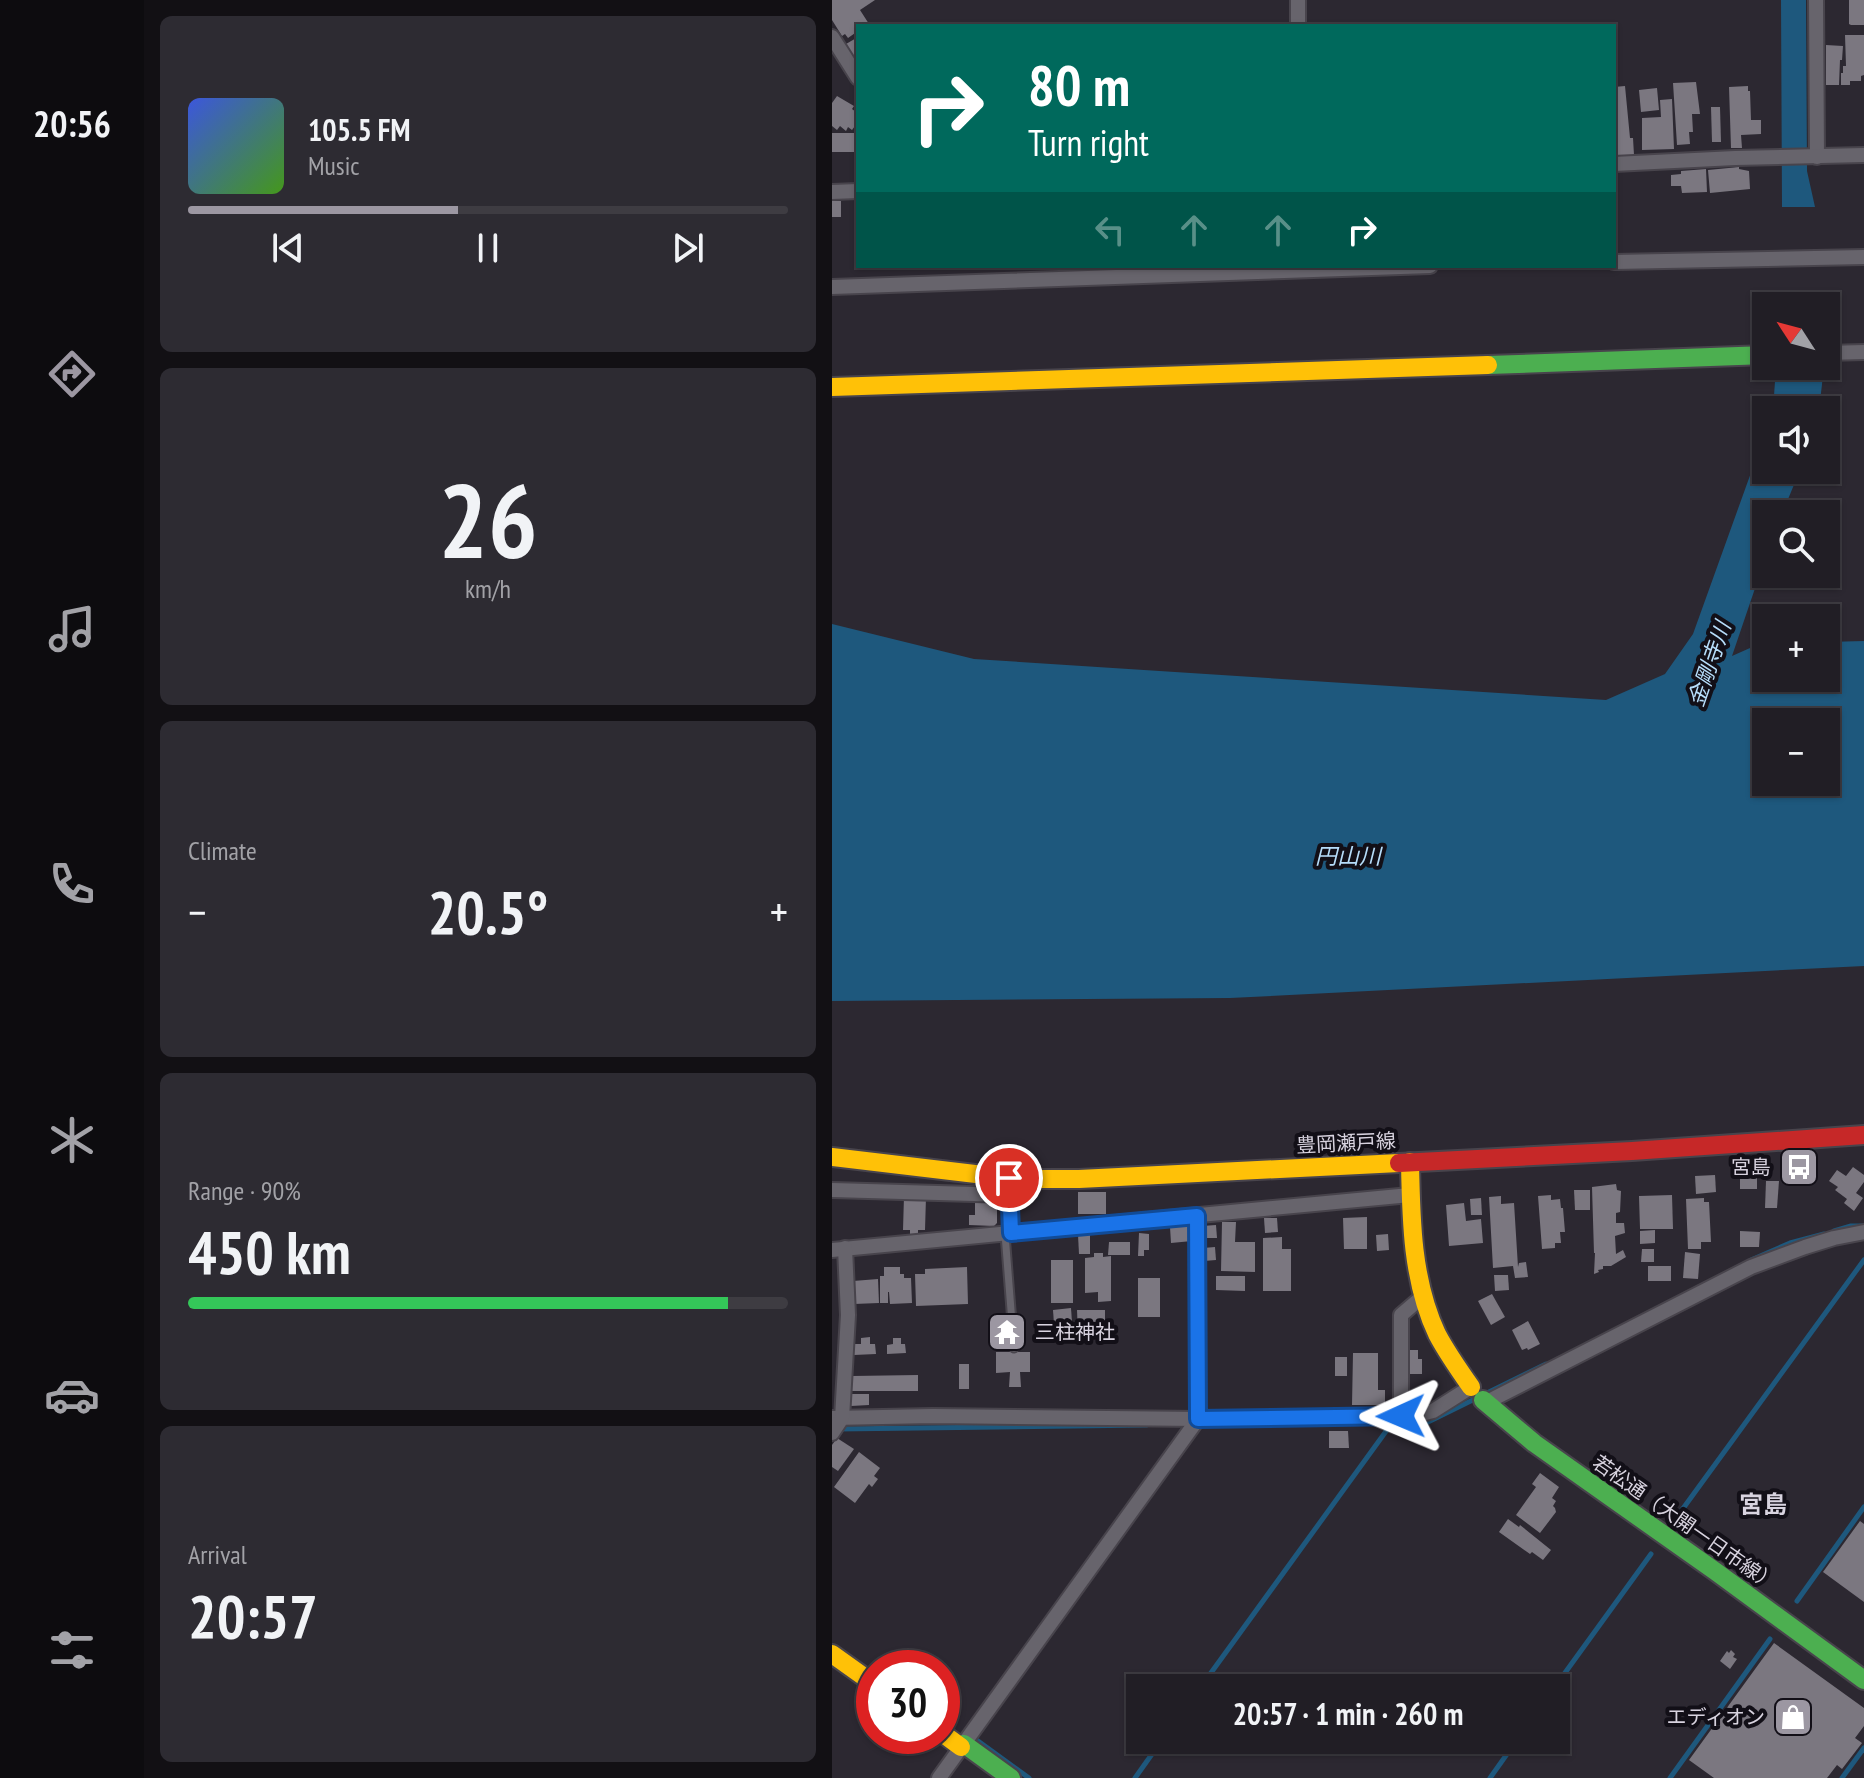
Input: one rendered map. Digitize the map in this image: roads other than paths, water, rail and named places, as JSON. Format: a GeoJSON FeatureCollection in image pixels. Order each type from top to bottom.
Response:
{"type":"FeatureCollection","features":[{"type":"Feature","properties":{"kind":"street"},"geometry":{"type":"LineString","coordinates":[[1298,0],[1298,24]]}},
{"type":"Feature","properties":{"kind":"street"},"geometry":{"type":"LineString","coordinates":[[1815,157],[1816,0]]}},
{"type":"Feature","properties":{"kind":"street"},"geometry":{"type":"LineString","coordinates":[[832,37],[856,75]]}},
{"type":"Feature","properties":{"kind":"street"},"geometry":{"type":"LineString","coordinates":[[1616,164],[1864,155]]}},
{"type":"Feature","properties":{"kind":"street"},"geometry":{"type":"LineString","coordinates":[[832,192],[856,191]]}},
{"type":"Feature","properties":{"kind":"street"},"geometry":{"type":"LineString","coordinates":[[1616,262],[1864,257]]}},
{"type":"Feature","properties":{"kind":"street"},"geometry":{"type":"LineString","coordinates":[[832,287],[1373,268]]}},
{"type":"Feature","properties":{"kind":"street"},"geometry":{"type":"LineString","coordinates":[[1840,353],[1864,352]]}},
{"type":"Feature","properties":{"kind":"street"},"geometry":{"type":"LineString","coordinates":[[832,387],[1752,355]]}},
{"type":"Feature","properties":{"kind":"street","name":"豊岡瀬戸線"},"geometry":{"type":"LineString","coordinates":[[832,1157],[1009,1186],[1079,1179],[1632,1151],[1864,1135]]}},
{"type":"Feature","properties":{"kind":"street","name":"若松通（大開一日市線）"},"geometry":{"type":"LineString","coordinates":[[1410,1162],[1411,1233],[1422,1297],[1435,1333],[1453,1363],[1480,1397],[1546,1450],[1864,1680]]}},
{"type":"Feature","properties":{"kind":"street"},"geometry":{"type":"LineString","coordinates":[[832,1190],[1009,1186],[1008,1233]]}},
{"type":"Feature","properties":{"kind":"street"},"geometry":{"type":"LineString","coordinates":[[832,1433],[837,1418],[848,1315],[838,1249],[1410,1195]]}},
{"type":"Feature","properties":{"kind":"street"},"geometry":{"type":"LineString","coordinates":[[939,1778],[1198,1419],[1197,1216]]}},
{"type":"Feature","properties":{"kind":"street"},"geometry":{"type":"LineString","coordinates":[[837,1418],[1198,1419],[1428,1413],[1480,1397],[1751,1267],[1805,1247],[1864,1232]]}},
{"type":"Feature","properties":{"kind":"street"},"geometry":{"type":"LineString","coordinates":[[1401,1416],[1401,1315],[1422,1297]]}},
{"type":"Feature","properties":{"kind":"street"},"geometry":{"type":"LineString","coordinates":[[832,1654],[856,1671]]}},
{"type":"Feature","properties":{"kind":"street"},"geometry":{"type":"LineString","coordinates":[[962,1745],[1011,1778]]}},
{"type":"Feature","properties":{"kind":"lane"},"geometry":{"type":"LineString","coordinates":[[1008,1233],[1014,1348]]}},
{"type":"Feature","properties":{"kind":"water"},"geometry":{"type":"Polygon","coordinates":[[[1781,0],[1806,0],[1807,171],[1815,207],[1782,207],[1781,0]]]}},
{"type":"Feature","properties":{"kind":"water"},"geometry":{"type":"Polygon","coordinates":[[[1775,380],[1822,380],[1821,396],[1774,396],[1775,380]]]}},
{"type":"Feature","properties":{"kind":"water"},"geometry":{"type":"Polygon","coordinates":[[[1752,470],[1752,484],[1794,484],[1788,500],[1752,500],[1752,588],[1755,588],[1732,656],[1752,647],[1752,692],[1840,692],[1840,642],[1864,641],[1864,966],[1230,998],[832,1001],[832,624],[974,659],[1606,700],[1665,674],[1693,634],[1752,470]]]}},
{"type":"Feature","properties":{"kind":"waterway"},"geometry":{"type":"LineString","coordinates":[[1834,1231],[1863,1226]]}},
{"type":"Feature","properties":{"kind":"waterway"},"geometry":{"type":"LineString","coordinates":[[1751,1260],[1790,1243],[1824,1234]]}},
{"type":"Feature","properties":{"kind":"waterway"},"geometry":{"type":"LineString","coordinates":[[1679,1514],[1864,1260]]}},
{"type":"Feature","properties":{"kind":"waterway","name":"若松通（大開一日市線）"},"geometry":{"type":"LineString","coordinates":[[1409,1423],[1426,1423],[1546,1364]]}},
{"type":"Feature","properties":{"kind":"waterway"},"geometry":{"type":"LineString","coordinates":[[1210,1674],[1392,1423]]}},
{"type":"Feature","properties":{"kind":"waterway"},"geometry":{"type":"LineString","coordinates":[[837,1429],[1147,1425]]}},
{"type":"Feature","properties":{"kind":"waterway"},"geometry":{"type":"LineString","coordinates":[[1797,1601],[1864,1507]]}},
{"type":"Feature","properties":{"kind":"waterway"},"geometry":{"type":"LineString","coordinates":[[1564,1674],[1651,1554]]}},
{"type":"Feature","properties":{"kind":"waterway"},"geometry":{"type":"LineString","coordinates":[[1670,1778],[1770,1639]]}},
{"type":"Feature","properties":{"kind":"waterway"},"geometry":{"type":"LineString","coordinates":[[978,1741],[1029,1778]]}},
{"type":"Feature","properties":{"kind":"waterway"},"geometry":{"type":"LineString","coordinates":[[1842,1778],[1864,1748]]}},
{"type":"Feature","properties":{"kind":"waterway"},"geometry":{"type":"LineString","coordinates":[[1135,1778],[1152,1754]]}},
{"type":"Feature","properties":{"kind":"waterway"},"geometry":{"type":"LineString","coordinates":[[1490,1778],[1507,1754]]}},
{"type":"Feature","properties":{"kind":"place","name":"宮島"},"geometry":{"type":"Point","coordinates":[1799,1167]}},
{"type":"Feature","properties":{"kind":"place","name":"三柱神社"},"geometry":{"type":"Point","coordinates":[1007,1332]}},
{"type":"Feature","properties":{"kind":"place","name":"エディオン"},"geometry":{"type":"Point","coordinates":[1793,1717]}},
{"type":"Feature","properties":{"kind":"district","name":"宮島"},"geometry":{"type":"Point","coordinates":[1763,1504]}},
{"type":"Feature","properties":{"kind":"water label","name":"金剛寺川"},"geometry":{"type":"Point","coordinates":[1709,664]}},
{"type":"Feature","properties":{"kind":"water label","name":"円山川"},"geometry":{"type":"Point","coordinates":[1348,856]}}]}
